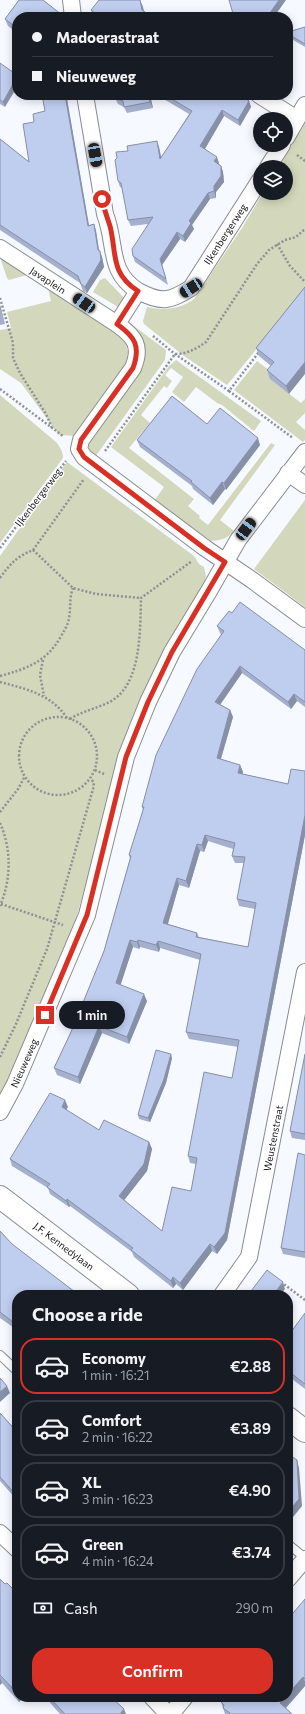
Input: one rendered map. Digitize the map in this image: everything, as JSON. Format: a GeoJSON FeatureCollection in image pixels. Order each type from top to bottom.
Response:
{"type":"FeatureCollection","features":[{"type":"Feature","properties":{"kind":"main road","name":"J.F. Kennedylaan"},"geometry":{"type":"LineString","coordinates":[[0,1197],[121,1290]]}},
{"type":"Feature","properties":{"kind":"main road"},"geometry":{"type":"LineString","coordinates":[[293,1422],[305,1431]]}},
{"type":"Feature","properties":{"kind":"street"},"geometry":{"type":"LineString","coordinates":[[70,0],[72,12]]}},
{"type":"Feature","properties":{"kind":"street","name":"IJkenbergerweg"},"geometry":{"type":"LineString","coordinates":[[86,100],[105,214],[110,226],[116,267],[128,284],[138,291],[153,299],[166,299],[177,297],[191,288],[253,191]]}},
{"type":"Feature","properties":{"kind":"street"},"geometry":{"type":"LineString","coordinates":[[271,100],[301,112],[293,126]]}},
{"type":"Feature","properties":{"kind":"street","name":"Javaplein"},"geometry":{"type":"LineString","coordinates":[[0,248],[121,319]]}},
{"type":"Feature","properties":{"kind":"street"},"geometry":{"type":"LineString","coordinates":[[138,291],[121,319],[132,335],[135,343],[136,360],[133,368],[81,440],[79,449],[84,457],[204,548],[305,619]]}},
{"type":"Feature","properties":{"kind":"street","name":"Nieuweweg"},"geometry":{"type":"LineString","coordinates":[[0,1112],[15,1084],[87,915],[126,757],[148,702],[172,652],[238,540],[288,472],[302,447]]}},
{"type":"Feature","properties":{"kind":"street"},"geometry":{"type":"LineString","coordinates":[[288,472],[305,485]]}},
{"type":"Feature","properties":{"kind":"street","name":"Weustenstraat"},"geometry":{"type":"LineString","coordinates":[[226,1290],[249,1257],[305,972]]}},
{"type":"Feature","properties":{"kind":"street"},"geometry":{"type":"LineString","coordinates":[[0,1533],[12,1544]]}},
{"type":"Feature","properties":{"kind":"street"},"geometry":{"type":"LineString","coordinates":[[293,1573],[304,1561]]}},
{"type":"Feature","properties":{"kind":"street"},"geometry":{"type":"LineString","coordinates":[[157,1702],[168,1714]]}},
{"type":"Feature","properties":{"kind":"street"},"geometry":{"type":"LineString","coordinates":[[171,1714],[181,1702]]}},
{"type":"Feature","properties":{"kind":"lane"},"geometry":{"type":"LineString","coordinates":[[0,1355],[12,1366]]}},
{"type":"Feature","properties":{"kind":"lane"},"geometry":{"type":"LineString","coordinates":[[293,1549],[304,1561]]}},
{"type":"Feature","properties":{"kind":"path"},"geometry":{"type":"LineString","coordinates":[[175,354],[184,354],[206,342],[257,264],[269,250],[277,244],[296,237],[305,229]]}},
{"type":"Feature","properties":{"kind":"path"},"geometry":{"type":"LineString","coordinates":[[277,244],[290,266],[305,282]]}},
{"type":"Feature","properties":{"kind":"path"},"geometry":{"type":"LineString","coordinates":[[0,298],[12,343],[13,358],[20,373],[46,414],[52,428]]}},
{"type":"Feature","properties":{"kind":"path"},"geometry":{"type":"LineString","coordinates":[[121,319],[229,391],[302,447]]}},
{"type":"Feature","properties":{"kind":"path"},"geometry":{"type":"LineString","coordinates":[[229,391],[262,349]]}},
{"type":"Feature","properties":{"kind":"path"},"geometry":{"type":"LineString","coordinates":[[0,389],[79,449]]}},
{"type":"Feature","properties":{"kind":"path","name":"IJkenbergerweg"},"geometry":{"type":"LineString","coordinates":[[0,548],[71,453],[79,449]]}},
{"type":"Feature","properties":{"kind":"path"},"geometry":{"type":"LineString","coordinates":[[0,578],[11,562],[21,555],[33,550],[73,588],[96,594],[141,598],[198,556],[204,548]]}},
{"type":"Feature","properties":{"kind":"path"},"geometry":{"type":"LineString","coordinates":[[0,676],[15,672],[43,660],[50,653],[66,628],[69,618],[69,604],[73,588]]}},
{"type":"Feature","properties":{"kind":"path"},"geometry":{"type":"LineString","coordinates":[[68,718],[111,701],[125,688],[134,668],[137,655],[141,598]]}},
{"type":"Feature","properties":{"kind":"path"},"geometry":{"type":"LineString","coordinates":[[43,660],[40,675],[45,696]]}},
{"type":"Feature","properties":{"kind":"path"},"geometry":{"type":"LineString","coordinates":[[0,682],[45,696],[56,704],[68,718]]}},
{"type":"Feature","properties":{"kind":"path"},"geometry":{"type":"LineString","coordinates":[[54,717],[68,718],[79,722],[89,731],[95,742],[98,754],[96,768],[91,779],[81,788],[70,794],[57,795],[44,793],[33,786],[24,776],[20,764],[19,751],[23,739],[31,728],[41,721],[54,717]]}},
{"type":"Feature","properties":{"kind":"path"},"geometry":{"type":"LineString","coordinates":[[0,812],[18,789],[24,776]]}},
{"type":"Feature","properties":{"kind":"path"},"geometry":{"type":"LineString","coordinates":[[0,1057],[16,1024],[40,966],[93,789],[94,783],[91,779]]}},
{"type":"Feature","properties":{"kind":"path"},"geometry":{"type":"LineString","coordinates":[[0,823],[9,858],[8,876],[0,905],[80,931]]}},
{"type":"Feature","properties":{"kind":"path"},"geometry":{"type":"LineString","coordinates":[[280,1281],[292,1290]]}},
{"type":"Feature","properties":{"kind":"path"},"geometry":{"type":"LineString","coordinates":[[293,1291],[305,1300]]}},
{"type":"Feature","properties":{"kind":"green space"},"geometry":{"type":"Polygon","coordinates":[[[305,123],[305,290],[227,385],[184,356],[144,324],[143,321],[147,307],[166,309],[178,307],[194,299],[242,228],[259,200],[293,200],[293,160],[283,160],[288,152],[293,152],[293,143],[305,123]]]}},
{"type":"Feature","properties":{"kind":"green space"},"geometry":{"type":"Polygon","coordinates":[[[5,259],[27,275],[9,280],[1,260],[5,259]]]}},
{"type":"Feature","properties":{"kind":"green space"},"geometry":{"type":"Polygon","coordinates":[[[105,278],[124,298],[118,307],[93,292],[100,280],[105,278]]]}},
{"type":"Feature","properties":{"kind":"green space"},"geometry":{"type":"Polygon","coordinates":[[[51,287],[124,338],[128,352],[125,367],[78,436],[59,435],[21,383],[0,369],[0,330],[11,328],[7,312],[51,301],[48,288],[51,287]]]}},
{"type":"Feature","properties":{"kind":"green space"},"geometry":{"type":"Polygon","coordinates":[[[130,323],[166,350],[165,360],[95,457],[91,454],[89,447],[91,438],[96,428],[133,383],[140,373],[144,363],[142,348],[130,323]]]}},
{"type":"Feature","properties":{"kind":"green space"},"geometry":{"type":"Polygon","coordinates":[[[176,360],[261,421],[254,431],[222,405],[217,403],[196,387],[184,402],[172,392],[183,377],[171,368],[165,375],[172,381],[167,388],[164,386],[141,415],[150,423],[129,448],[194,499],[188,506],[200,516],[199,518],[208,525],[271,443],[275,445],[220,520],[234,531],[229,536],[221,540],[211,541],[154,501],[164,487],[111,447],[169,366],[176,360]]]}},
{"type":"Feature","properties":{"kind":"green space"},"geometry":{"type":"Polygon","coordinates":[[[257,361],[274,374],[270,379],[301,403],[305,399],[305,413],[296,422],[305,430],[305,440],[303,442],[234,390],[257,361]]]}},
{"type":"Feature","properties":{"kind":"green space"},"geometry":{"type":"Polygon","coordinates":[[[0,395],[56,442],[61,449],[63,458],[0,543],[0,395]]]}},
{"type":"Feature","properties":{"kind":"green space"},"geometry":{"type":"Polygon","coordinates":[[[67,462],[194,556],[199,564],[204,567],[206,577],[203,585],[173,634],[146,689],[110,797],[74,926],[45,1001],[0,1098],[0,556],[67,462]]]}},
{"type":"Feature","properties":{"kind":"green space"},"geometry":{"type":"Polygon","coordinates":[[[305,500],[305,607],[254,569],[305,500]]]}},
{"type":"Feature","properties":{"kind":"building"},"geometry":{"type":"Polygon","coordinates":[[[19,0],[43,0],[58,12],[12,12],[12,24],[5,19],[19,0]]]}},
{"type":"Feature","properties":{"kind":"building"},"geometry":{"type":"Polygon","coordinates":[[[99,0],[140,0],[142,10],[145,12],[94,12],[91,10],[99,0]]]}},
{"type":"Feature","properties":{"kind":"building"},"geometry":{"type":"Polygon","coordinates":[[[229,0],[279,0],[271,12],[233,12],[229,0]]]}},
{"type":"Feature","properties":{"kind":"building"},"geometry":{"type":"Polygon","coordinates":[[[305,27],[305,44],[293,37],[293,31],[305,27]]]}},
{"type":"Feature","properties":{"kind":"building"},"geometry":{"type":"Polygon","coordinates":[[[0,63],[12,71],[12,86],[3,102],[0,100],[0,63]]]}},
{"type":"Feature","properties":{"kind":"building"},"geometry":{"type":"Polygon","coordinates":[[[43,100],[66,100],[88,226],[94,224],[101,260],[85,287],[81,284],[78,276],[0,225],[0,139],[29,162],[23,124],[34,122],[33,114],[45,111],[43,100]]]}},
{"type":"Feature","properties":{"kind":"building"},"geometry":{"type":"Polygon","coordinates":[[[120,100],[150,100],[150,102],[124,107],[123,101],[120,100]]]}},
{"type":"Feature","properties":{"kind":"building"},"geometry":{"type":"Polygon","coordinates":[[[173,100],[249,101],[238,120],[222,110],[200,146],[217,157],[214,161],[221,166],[221,176],[214,186],[214,191],[208,193],[189,221],[191,223],[183,236],[177,232],[160,259],[166,279],[133,256],[132,249],[153,217],[128,220],[121,183],[118,181],[115,160],[117,158],[116,152],[128,151],[127,146],[157,141],[160,159],[192,111],[173,100]]]}},
{"type":"Feature","properties":{"kind":"building"},"geometry":{"type":"Polygon","coordinates":[[[305,287],[305,362],[286,386],[267,370],[274,362],[256,348],[305,287]]]}},
{"type":"Feature","properties":{"kind":"building"},"geometry":{"type":"Polygon","coordinates":[[[172,396],[207,424],[220,408],[258,438],[224,483],[222,482],[210,498],[191,482],[192,481],[137,440],[172,396]]]}},
{"type":"Feature","properties":{"kind":"building"},"geometry":{"type":"Polygon","coordinates":[[[240,602],[305,650],[305,702],[294,694],[288,702],[240,666],[215,702],[230,710],[217,758],[240,765],[238,773],[288,784],[291,769],[305,771],[305,815],[225,1233],[214,1247],[210,1244],[180,1283],[173,1277],[171,1281],[131,1250],[133,1248],[67,1199],[66,1201],[47,1187],[50,1184],[10,1159],[50,1093],[65,1100],[62,1107],[99,1130],[104,1120],[149,1142],[144,1164],[119,1196],[162,1231],[172,1187],[191,1191],[197,1158],[188,1156],[204,1072],[232,1078],[239,1040],[186,1032],[201,954],[158,941],[156,945],[138,940],[137,942],[130,940],[116,983],[144,994],[127,1037],[99,1026],[78,1077],[54,1068],[71,1032],[104,951],[131,856],[129,855],[144,807],[142,807],[156,755],[197,669],[224,631],[217,626],[229,611],[232,613],[240,602]],[[205,835],[202,845],[197,844],[186,881],[177,878],[163,923],[197,933],[196,937],[248,947],[256,903],[237,899],[245,857],[232,856],[235,843],[205,835]]]}},
{"type":"Feature","properties":{"kind":"building"},"geometry":{"type":"Polygon","coordinates":[[[156,1050],[171,1054],[164,1079],[148,1118],[138,1115],[156,1050]]]}},
{"type":"Feature","properties":{"kind":"building"},"geometry":{"type":"Polygon","coordinates":[[[305,1054],[305,1134],[290,1131],[305,1054]]]}},
{"type":"Feature","properties":{"kind":"building"},"geometry":{"type":"Polygon","coordinates":[[[298,1153],[305,1155],[305,1252],[281,1248],[298,1153]]]}},
{"type":"Feature","properties":{"kind":"building"},"geometry":{"type":"Polygon","coordinates":[[[0,1231],[12,1244],[72,1290],[12,1290],[12,1321],[0,1312],[0,1231]]]}},
{"type":"Feature","properties":{"kind":"building"},"geometry":{"type":"Polygon","coordinates":[[[267,1270],[283,1282],[277,1290],[252,1290],[267,1270]]]}},
{"type":"Feature","properties":{"kind":"building"},"geometry":{"type":"Polygon","coordinates":[[[305,1313],[305,1384],[293,1375],[293,1329],[305,1313]]]}},
{"type":"Feature","properties":{"kind":"building"},"geometry":{"type":"Polygon","coordinates":[[[0,1378],[7,1386],[0,1392],[0,1378]]]}},
{"type":"Feature","properties":{"kind":"building"},"geometry":{"type":"Polygon","coordinates":[[[0,1413],[12,1426],[12,1490],[0,1477],[0,1413]]]}},
{"type":"Feature","properties":{"kind":"building"},"geometry":{"type":"Polygon","coordinates":[[[293,1457],[297,1460],[299,1499],[293,1506],[293,1457]]]}},
{"type":"Feature","properties":{"kind":"building"},"geometry":{"type":"Polygon","coordinates":[[[0,1579],[12,1588],[12,1688],[0,1675],[0,1579]]]}},
{"type":"Feature","properties":{"kind":"building"},"geometry":{"type":"Polygon","coordinates":[[[305,1599],[305,1679],[303,1677],[293,1688],[293,1613],[305,1599]]]}},
{"type":"Feature","properties":{"kind":"building"},"geometry":{"type":"Polygon","coordinates":[[[54,1702],[116,1702],[124,1709],[120,1714],[65,1714],[54,1702]]]}},
{"type":"Feature","properties":{"kind":"building"},"geometry":{"type":"Polygon","coordinates":[[[221,1702],[281,1702],[280,1703],[292,1714],[229,1714],[230,1713],[223,1708],[224,1705],[221,1702]]]}},
{"type":"Feature","properties":{"kind":"route"},"geometry":{"type":"LineString","coordinates":[[45,1015],[87,915],[126,757],[148,702],[172,652],[225,562],[204,548],[94,465],[84,457],[79,449],[81,440],[133,368],[136,360],[135,343],[132,335],[117,324],[138,291],[128,284],[116,267],[110,226],[105,214],[102,199]]}}]}
